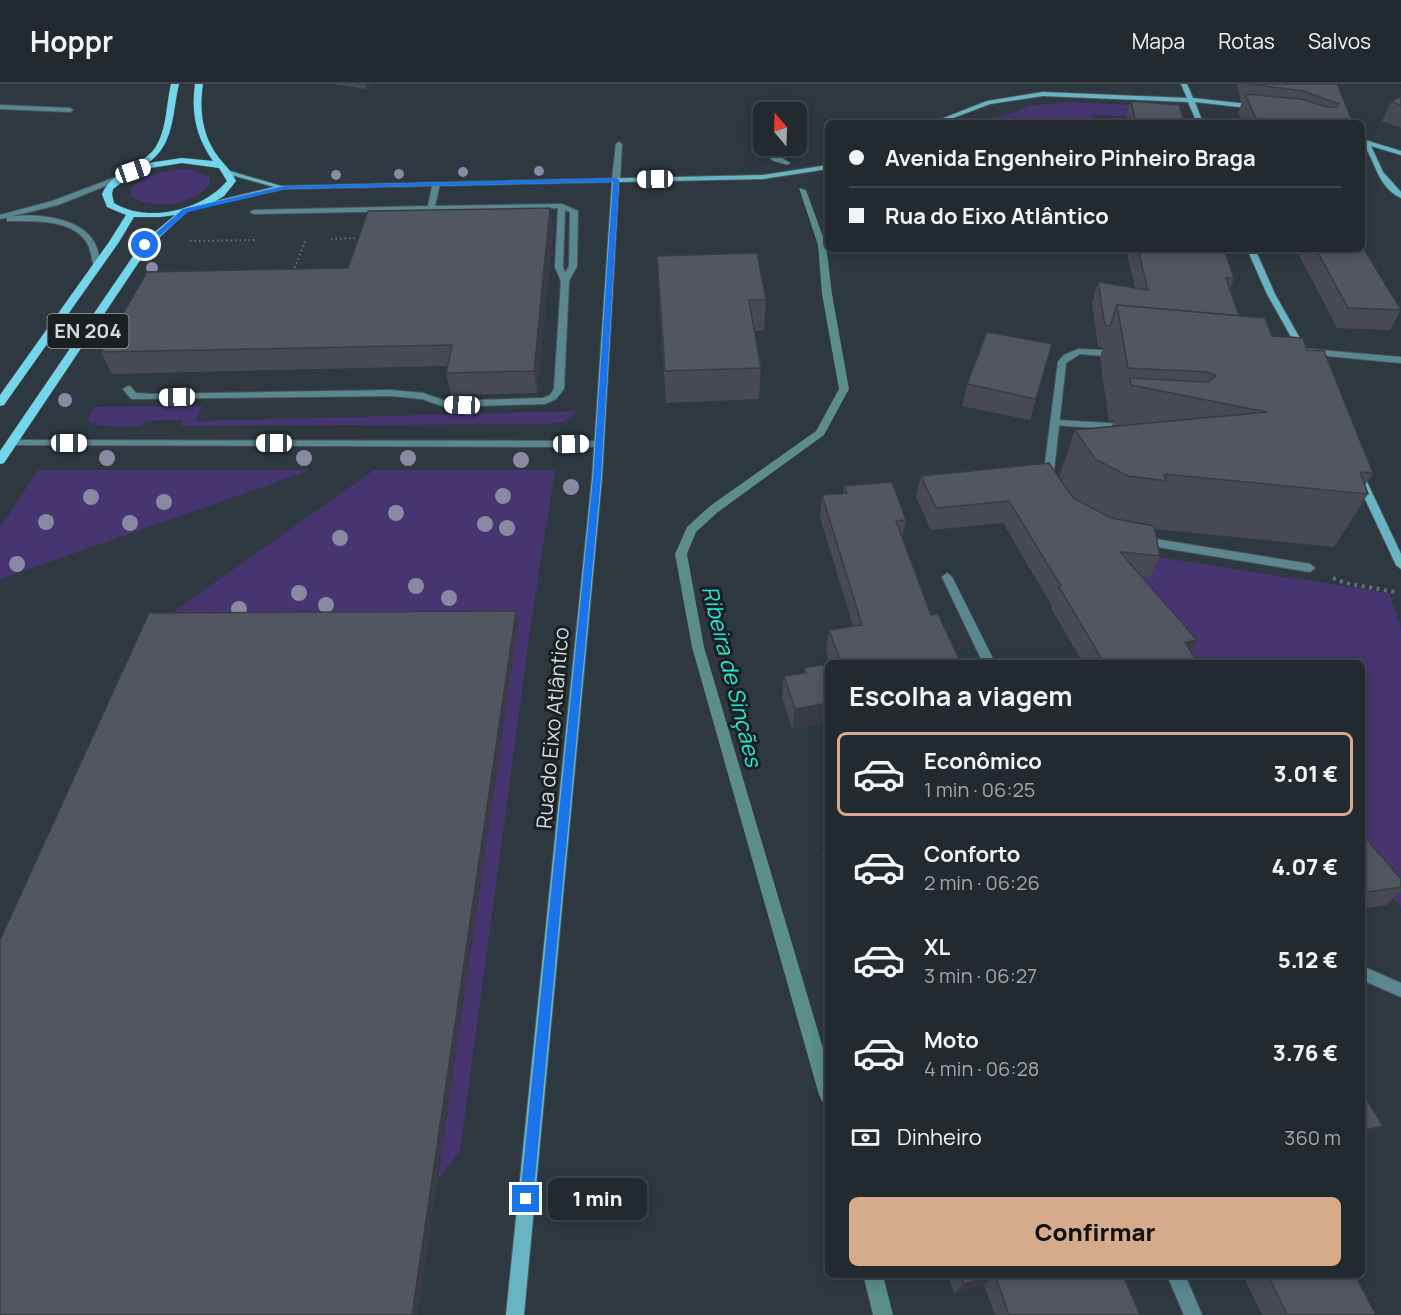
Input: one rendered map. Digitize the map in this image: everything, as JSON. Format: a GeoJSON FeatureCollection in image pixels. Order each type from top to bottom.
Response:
{"type":"FeatureCollection","features":[{"type":"Feature","properties":{"kind":"main road"},"geometry":{"type":"LineString","coordinates":[[175,84],[163,142],[148,160],[118,179],[109,188],[106,196],[109,204],[131,214],[167,214],[186,211]]}},
{"type":"Feature","properties":{"kind":"main road"},"geometry":{"type":"LineString","coordinates":[[199,84],[198,121],[202,138],[226,170]]}},
{"type":"Feature","properties":{"kind":"main road"},"geometry":{"type":"LineString","coordinates":[[133,171],[151,165],[181,160],[208,162],[226,170]]}},
{"type":"Feature","properties":{"kind":"main road","name":"EN 204"},"geometry":{"type":"LineString","coordinates":[[0,460],[145,245],[186,211],[203,205],[228,189],[232,181],[226,170]]}},
{"type":"Feature","properties":{"kind":"main road","name":"EN 204"},"geometry":{"type":"LineString","coordinates":[[0,403],[114,242],[131,214]]}},
{"type":"Feature","properties":{"kind":"street"},"geometry":{"type":"LineString","coordinates":[[1184,84],[1199,120]]}},
{"type":"Feature","properties":{"kind":"street"},"geometry":{"type":"LineString","coordinates":[[941,120],[989,102],[1043,94],[1190,100],[1262,108]]}},
{"type":"Feature","properties":{"kind":"street"},"geometry":{"type":"LineString","coordinates":[[0,106],[70,110]]}},
{"type":"Feature","properties":{"kind":"street"},"geometry":{"type":"LineString","coordinates":[[1365,142],[1401,153]]}},
{"type":"Feature","properties":{"kind":"street","name":"Rua do Eixo Atlântico"},"geometry":{"type":"LineString","coordinates":[[515,1315],[599,444],[619,144]]}},
{"type":"Feature","properties":{"kind":"street"},"geometry":{"type":"LineString","coordinates":[[1365,144],[1378,172],[1392,190],[1401,196]]}},
{"type":"Feature","properties":{"kind":"street"},"geometry":{"type":"LineString","coordinates":[[203,205],[285,188],[763,177],[825,167]]}},
{"type":"Feature","properties":{"kind":"street"},"geometry":{"type":"LineString","coordinates":[[226,170],[285,188]]}},
{"type":"Feature","properties":{"kind":"street"},"geometry":{"type":"LineString","coordinates":[[0,218],[56,203],[118,179]]}},
{"type":"Feature","properties":{"kind":"street"},"geometry":{"type":"LineString","coordinates":[[431,209],[436,184]]}},
{"type":"Feature","properties":{"kind":"street"},"geometry":{"type":"LineString","coordinates":[[562,206],[559,267],[565,281]]}},
{"type":"Feature","properties":{"kind":"street"},"geometry":{"type":"LineString","coordinates":[[128,390],[134,396],[154,398],[391,393],[423,396],[445,404],[545,401],[553,397],[558,389],[565,281],[573,266],[574,211],[562,206],[254,212]]}},
{"type":"Feature","properties":{"kind":"street"},"geometry":{"type":"LineString","coordinates":[[0,218],[52,222],[75,228],[92,244],[97,264]]}},
{"type":"Feature","properties":{"kind":"street"},"geometry":{"type":"LineString","coordinates":[[1252,252],[1271,294],[1309,362]]}},
{"type":"Feature","properties":{"kind":"street"},"geometry":{"type":"LineString","coordinates":[[1304,351],[1401,360]]}},
{"type":"Feature","properties":{"kind":"street"},"geometry":{"type":"LineString","coordinates":[[1053,490],[1048,482],[1062,362],[1065,357],[1078,352],[1125,355]]}},
{"type":"Feature","properties":{"kind":"street"},"geometry":{"type":"LineString","coordinates":[[1056,423],[1138,428]]}},
{"type":"Feature","properties":{"kind":"street"},"geometry":{"type":"LineString","coordinates":[[12,443],[599,444]]}},
{"type":"Feature","properties":{"kind":"street"},"geometry":{"type":"LineString","coordinates":[[1359,476],[1401,565]]}},
{"type":"Feature","properties":{"kind":"street"},"geometry":{"type":"LineString","coordinates":[[1138,540],[1310,568]]}},
{"type":"Feature","properties":{"kind":"street"},"geometry":{"type":"LineString","coordinates":[[947,577],[988,660]]}},
{"type":"Feature","properties":{"kind":"street"},"geometry":{"type":"LineString","coordinates":[[1365,974],[1401,990]]}},
{"type":"Feature","properties":{"kind":"street"},"geometry":{"type":"LineString","coordinates":[[1177,1278],[1193,1315]]}},
{"type":"Feature","properties":{"kind":"path"},"geometry":{"type":"LineString","coordinates":[[304,272],[292,273],[306,239]]}},
{"type":"Feature","properties":{"kind":"path"},"geometry":{"type":"LineString","coordinates":[[1310,568],[1345,583],[1401,593]]}},
{"type":"Feature","properties":{"kind":"shaded area"},"geometry":{"type":"Polygon","coordinates":[[[1071,102],[1152,106],[1180,120],[1095,115],[1094,120],[988,120],[1026,108],[1026,106],[1071,102]]]}},
{"type":"Feature","properties":{"kind":"shaded area"},"geometry":{"type":"Polygon","coordinates":[[[177,169],[191,169],[209,177],[210,183],[194,197],[173,204],[150,204],[131,196],[131,189],[146,177],[177,169]]]}},
{"type":"Feature","properties":{"kind":"shaded area"},"geometry":{"type":"Polygon","coordinates":[[[202,406],[196,421],[576,411],[566,420],[545,424],[181,426],[183,420],[144,421],[142,426],[114,426],[94,424],[88,421],[93,407],[202,406]]]}},
{"type":"Feature","properties":{"kind":"shaded area"},"geometry":{"type":"Polygon","coordinates":[[[38,470],[311,470],[0,579],[0,528],[38,470]]]}},
{"type":"Feature","properties":{"kind":"shaded area"},"geometry":{"type":"Polygon","coordinates":[[[374,470],[555,470],[531,623],[460,1151],[438,1179],[508,692],[156,624],[374,470]]]}},
{"type":"Feature","properties":{"kind":"shaded area"},"geometry":{"type":"Polygon","coordinates":[[[1093,547],[1389,593],[1401,627],[1401,907],[1365,865],[1365,660],[1189,660],[1093,547]]]}},
{"type":"Feature","properties":{"kind":"building"},"geometry":{"type":"Polygon","coordinates":[[[1248,84],[1337,84],[1352,120],[1257,120],[1245,94],[1301,99],[1327,107],[1337,107],[1339,104],[1303,91],[1248,84]]]}},
{"type":"Feature","properties":{"kind":"building"},"geometry":{"type":"Polygon","coordinates":[[[1401,96],[1401,105],[1391,102],[1401,96]]]}},
{"type":"Feature","properties":{"kind":"building"},"geometry":{"type":"Polygon","coordinates":[[[1131,101],[1179,105],[1184,120],[1135,120],[1131,101]]]}},
{"type":"Feature","properties":{"kind":"building"},"geometry":{"type":"Polygon","coordinates":[[[550,208],[534,371],[446,373],[452,345],[101,352],[147,272],[348,268],[368,211],[550,208]]]}},
{"type":"Feature","properties":{"kind":"building"},"geometry":{"type":"Polygon","coordinates":[[[1365,251],[1401,310],[1348,308],[1318,252],[1365,251]]]}},
{"type":"Feature","properties":{"kind":"building"},"geometry":{"type":"Polygon","coordinates":[[[1139,252],[1225,252],[1234,278],[1226,278],[1239,316],[1117,305],[1110,326],[1105,325],[1098,282],[1148,290],[1139,252]]]}},
{"type":"Feature","properties":{"kind":"building"},"geometry":{"type":"Polygon","coordinates":[[[757,253],[766,300],[749,300],[761,368],[665,371],[657,256],[757,253]]]}},
{"type":"Feature","properties":{"kind":"building"},"geometry":{"type":"Polygon","coordinates":[[[1117,305],[1265,318],[1272,336],[1303,338],[1307,350],[1324,351],[1373,473],[1360,472],[1368,494],[1164,474],[1166,481],[1128,476],[1095,459],[1075,430],[1267,412],[1131,385],[1130,378],[1208,382],[1216,376],[1208,372],[1128,368],[1117,305]]]}},
{"type":"Feature","properties":{"kind":"building"},"geometry":{"type":"Polygon","coordinates":[[[987,332],[1052,344],[1036,399],[967,384],[987,332]]]}},
{"type":"Feature","properties":{"kind":"building"},"geometry":{"type":"Polygon","coordinates":[[[1049,463],[1073,498],[1111,518],[1154,526],[1160,556],[1120,552],[1197,640],[1185,642],[1196,660],[1102,660],[1059,587],[1061,586],[1009,501],[936,508],[921,476],[1049,463]]]}},
{"type":"Feature","properties":{"kind":"building"},"geometry":{"type":"Polygon","coordinates":[[[892,482],[906,520],[896,521],[931,615],[938,614],[960,660],[840,660],[829,630],[862,625],[822,495],[847,493],[844,486],[892,482]]]}},
{"type":"Feature","properties":{"kind":"building"},"geometry":{"type":"Polygon","coordinates":[[[516,611],[412,1315],[0,1315],[0,940],[149,613],[516,611]]]}},
{"type":"Feature","properties":{"kind":"building"},"geometry":{"type":"Polygon","coordinates":[[[825,664],[825,704],[795,709],[784,676],[806,673],[804,668],[825,664]]]}},
{"type":"Feature","properties":{"kind":"building"},"geometry":{"type":"Polygon","coordinates":[[[1365,837],[1401,879],[1401,887],[1365,893],[1365,837]]]}},
{"type":"Feature","properties":{"kind":"building"},"geometry":{"type":"Polygon","coordinates":[[[1365,1097],[1383,1126],[1365,1130],[1365,1097]]]}},
{"type":"Feature","properties":{"kind":"building"},"geometry":{"type":"Polygon","coordinates":[[[962,1278],[985,1278],[964,1284],[962,1278]]]}},
{"type":"Feature","properties":{"kind":"building"},"geometry":{"type":"Polygon","coordinates":[[[996,1278],[1124,1278],[1140,1315],[1009,1315],[996,1278]]]}},
{"type":"Feature","properties":{"kind":"building"},"geometry":{"type":"Polygon","coordinates":[[[1269,1278],[1357,1278],[1376,1315],[1287,1315],[1269,1278]]]}},
{"type":"Feature","properties":{"kind":"waterway","name":"Ribeira de Sinçães"},"geometry":{"type":"LineString","coordinates":[[773,156],[787,163]]}},
{"type":"Feature","properties":{"kind":"waterway","name":"Ribeira de Sinçães"},"geometry":{"type":"LineString","coordinates":[[802,190],[822,245],[827,294],[844,389],[820,433],[714,509],[691,530],[681,554],[698,647],[825,1085]]}},
{"type":"Feature","properties":{"kind":"waterway","name":"Ribeira de Sinçães"},"geometry":{"type":"LineString","coordinates":[[874,1278],[883,1315]]}},
{"type":"Feature","properties":{"kind":"route"},"geometry":{"type":"LineString","coordinates":[[145,245],[186,211],[203,205],[285,188],[616,180],[597,478],[526,1199]]}}]}
